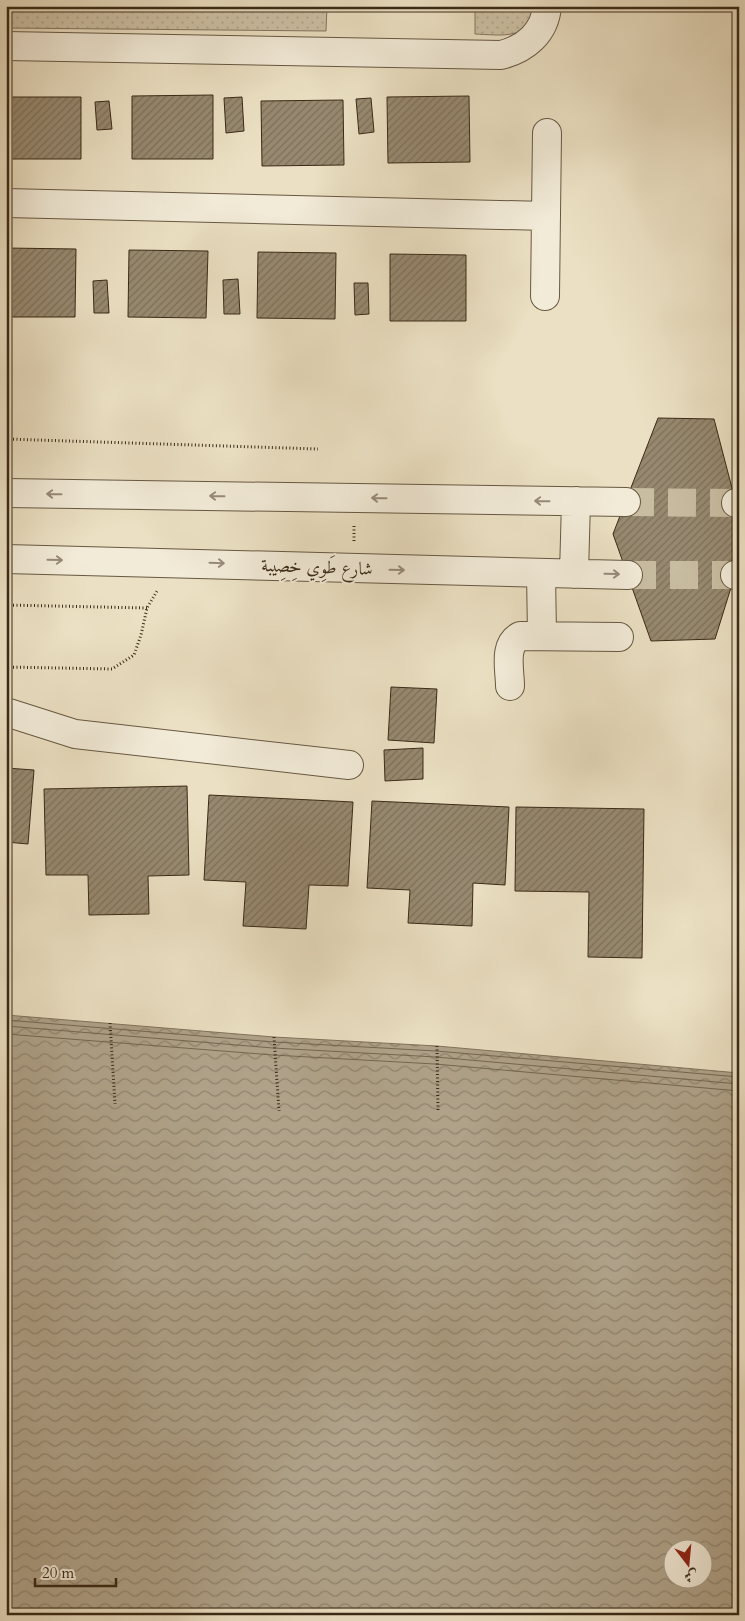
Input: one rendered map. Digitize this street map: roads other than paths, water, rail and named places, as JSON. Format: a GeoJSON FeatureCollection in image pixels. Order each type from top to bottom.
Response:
{"type":"FeatureCollection","features":[{"type":"Feature","properties":{"kind":"street"},"geometry":{"type":"LineString","coordinates":[[6,46],[501,55],[522,48],[531,41],[543,23],[547,6]]}},
{"type":"Feature","properties":{"kind":"street"},"geometry":{"type":"LineString","coordinates":[[545,296],[548,133]]}},
{"type":"Feature","properties":{"kind":"street"},"geometry":{"type":"LineString","coordinates":[[6,203],[546,216]]}},
{"type":"Feature","properties":{"kind":"street"},"geometry":{"type":"LineString","coordinates":[[6,493],[626,502]]}},
{"type":"Feature","properties":{"kind":"street"},"geometry":{"type":"LineString","coordinates":[[574,574],[576,501]]}},
{"type":"Feature","properties":{"kind":"street","name":"شارع طَوِي خِصِيبة"},"geometry":{"type":"LineString","coordinates":[[6,559],[158,561],[354,569],[628,575]]}},
{"type":"Feature","properties":{"kind":"street"},"geometry":{"type":"LineString","coordinates":[[541,573],[542,636]]}},
{"type":"Feature","properties":{"kind":"street"},"geometry":{"type":"LineString","coordinates":[[510,686],[511,643],[520,636],[619,637]]}},
{"type":"Feature","properties":{"kind":"street"},"geometry":{"type":"LineString","coordinates":[[6,712],[75,734],[349,765]]}},
{"type":"Feature","properties":{"kind":"water"},"geometry":{"type":"Polygon","coordinates":[[[6,1015],[274,1037],[437,1046],[739,1073],[739,1615],[6,1615],[6,1015]]]}},
{"type":"Feature","properties":{"kind":"tunnel"},"geometry":{"type":"LineString","coordinates":[[626,502],[736,503]]}},
{"type":"Feature","properties":{"kind":"tunnel"},"geometry":{"type":"LineString","coordinates":[[628,575],[735,575]]}}]}
